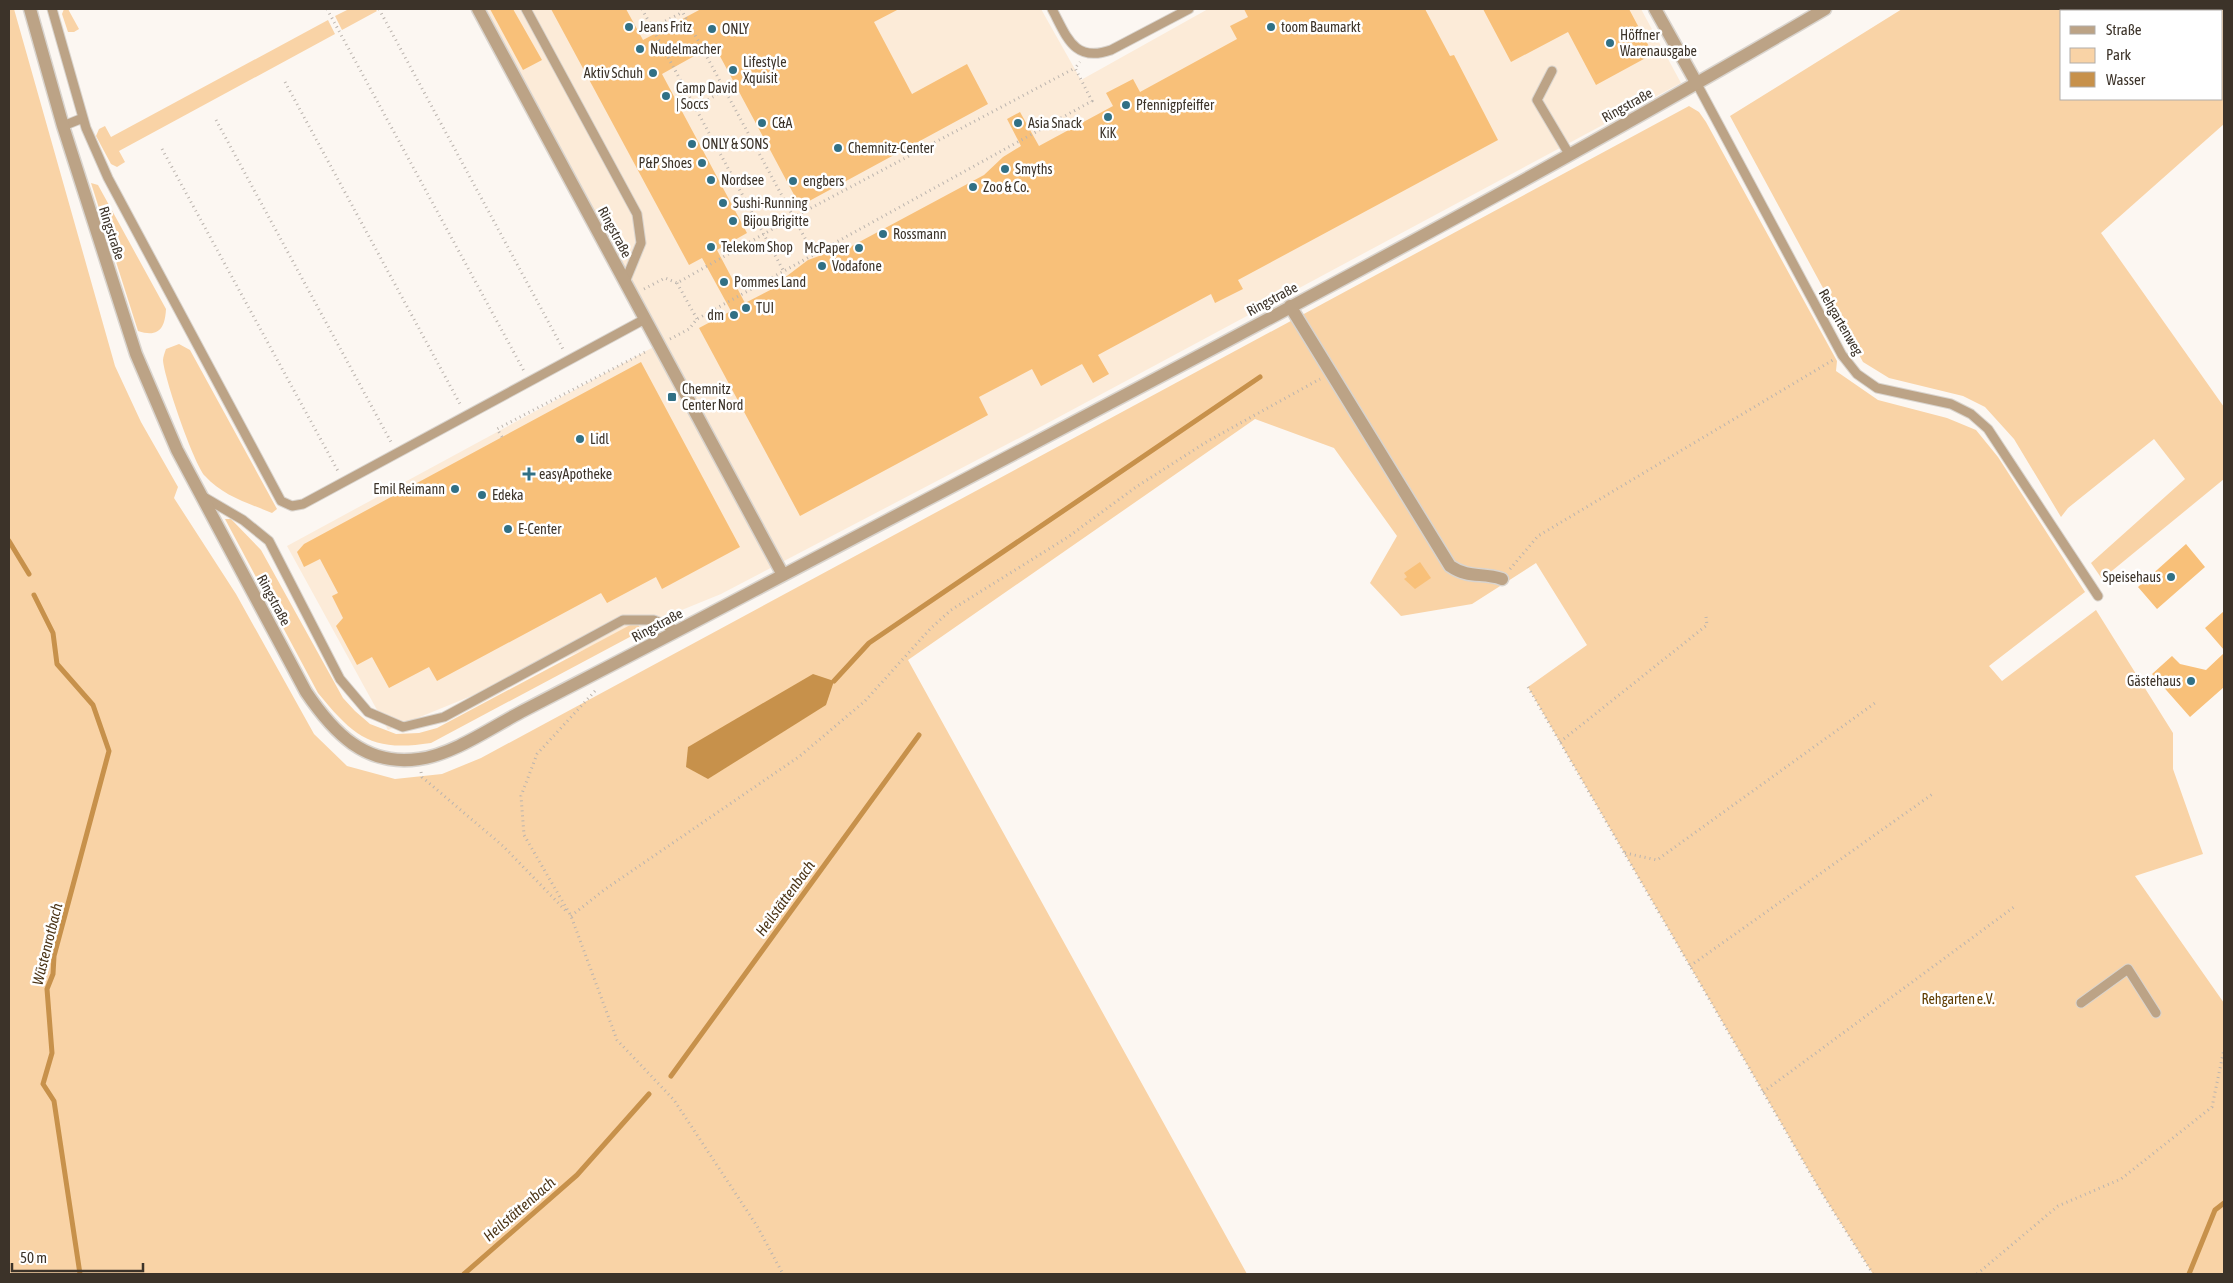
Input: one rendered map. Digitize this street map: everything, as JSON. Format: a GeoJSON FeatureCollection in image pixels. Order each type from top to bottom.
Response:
{"type":"FeatureCollection","features":[{"type":"Feature","properties":{"kind":"street","name":"Ringstraße"},"geometry":{"type":"LineString","coordinates":[[30,9],[63,126],[136,354],[177,450],[199,494],[306,692],[326,722],[344,739],[370,753],[393,759],[418,760],[445,751],[678,631],[1290,306],[1697,84],[1825,9]]}},
{"type":"Feature","properties":{"kind":"street","name":"Ringstraße"},"geometry":{"type":"LineString","coordinates":[[478,9],[783,575]]}},
{"type":"Feature","properties":{"kind":"street"},"geometry":{"type":"LineString","coordinates":[[1655,9],[1697,84]]}},
{"type":"Feature","properties":{"kind":"street"},"geometry":{"type":"LineString","coordinates":[[1290,306],[1450,566],[1460,573],[1475,577],[1491,575],[1502,579]]}},
{"type":"Feature","properties":{"kind":"lane"},"geometry":{"type":"LineString","coordinates":[[52,9],[83,118],[108,178],[281,501],[292,506],[303,504],[466,414],[645,319]]}},
{"type":"Feature","properties":{"kind":"lane"},"geometry":{"type":"LineString","coordinates":[[526,9],[637,214],[641,243],[625,282]]}},
{"type":"Feature","properties":{"kind":"lane"},"geometry":{"type":"LineString","coordinates":[[1052,9],[1068,39],[1076,48],[1088,54],[1099,55],[1189,9]]}},
{"type":"Feature","properties":{"kind":"lane"},"geometry":{"type":"LineString","coordinates":[[1552,71],[1537,100],[1569,154]]}},
{"type":"Feature","properties":{"kind":"lane","name":"Rehgartenweg"},"geometry":{"type":"LineString","coordinates":[[1697,84],[1842,355],[1857,374],[1877,388],[1951,404],[1971,414],[1988,429],[2098,596]]}},
{"type":"Feature","properties":{"kind":"lane"},"geometry":{"type":"LineString","coordinates":[[63,126],[83,118]]}},
{"type":"Feature","properties":{"kind":"lane"},"geometry":{"type":"LineString","coordinates":[[199,494],[243,520],[268,542],[340,679],[368,712],[404,727],[444,717],[623,620],[654,620],[678,631]]}},
{"type":"Feature","properties":{"kind":"lane"},"geometry":{"type":"LineString","coordinates":[[2081,1003],[2128,968],[2156,1013]]}},
{"type":"Feature","properties":{"kind":"path"},"geometry":{"type":"LineString","coordinates":[[327,9],[529,380]]}},
{"type":"Feature","properties":{"kind":"path"},"geometry":{"type":"LineString","coordinates":[[379,9],[568,359]]}},
{"type":"Feature","properties":{"kind":"path"},"geometry":{"type":"LineString","coordinates":[[642,9],[783,270]]}},
{"type":"Feature","properties":{"kind":"path"},"geometry":{"type":"LineString","coordinates":[[652,28],[682,10],[814,252],[1092,101],[1074,68]]}},
{"type":"Feature","properties":{"kind":"path"},"geometry":{"type":"LineString","coordinates":[[677,283],[794,217],[1074,68],[1088,54]]}},
{"type":"Feature","properties":{"kind":"path"},"geometry":{"type":"LineString","coordinates":[[285,82],[466,414]]}},
{"type":"Feature","properties":{"kind":"path"},"geometry":{"type":"LineString","coordinates":[[695,107],[725,90]]}},
{"type":"Feature","properties":{"kind":"path"},"geometry":{"type":"LineString","coordinates":[[216,120],[396,452]]}},
{"type":"Feature","properties":{"kind":"path"},"geometry":{"type":"LineString","coordinates":[[162,149],[344,480]]}},
{"type":"Feature","properties":{"kind":"path"},"geometry":{"type":"LineString","coordinates":[[632,296],[665,278],[677,283],[696,319]]}},
{"type":"Feature","properties":{"kind":"path"},"geometry":{"type":"LineString","coordinates":[[1502,579],[1538,536],[1842,355]]}},
{"type":"Feature","properties":{"kind":"path"},"geometry":{"type":"LineString","coordinates":[[571,916],[604,890],[800,756],[865,701],[930,629],[952,610],[1068,537],[1136,488],[1208,441],[1331,373]]}},
{"type":"Feature","properties":{"kind":"path"},"geometry":{"type":"LineString","coordinates":[[1560,742],[1707,625],[1706,617]]}},
{"type":"Feature","properties":{"kind":"path"},"geometry":{"type":"LineString","coordinates":[[592,675],[595,692],[537,754],[521,796],[524,835],[571,916],[617,1040],[674,1100],[757,1226],[783,1274]]}},
{"type":"Feature","properties":{"kind":"path"},"geometry":{"type":"LineString","coordinates":[[1528,687],[1820,1190],[1873,1274]]}},
{"type":"Feature","properties":{"kind":"path"},"geometry":{"type":"LineString","coordinates":[[1625,853],[1657,860],[1875,703]]}},
{"type":"Feature","properties":{"kind":"path"},"geometry":{"type":"LineString","coordinates":[[418,760],[422,778],[503,846],[571,916]]}},
{"type":"Feature","properties":{"kind":"path"},"geometry":{"type":"LineString","coordinates":[[1690,966],[1934,793]]}},
{"type":"Feature","properties":{"kind":"path"},"geometry":{"type":"LineString","coordinates":[[1763,1092],[2014,908]]}},
{"type":"Feature","properties":{"kind":"path"},"geometry":{"type":"LineString","coordinates":[[1977,1274],[2058,1206],[2121,1179],[2212,1107],[2224,1049]]}},
{"type":"Feature","properties":{"kind":"shaded area","name":"Chemnitz-Center"},"geometry":{"type":"Polygon","coordinates":[[[486,9],[1041,9],[1081,80],[1208,9],[1641,9],[1681,83],[1044,425],[721,594],[388,730],[287,546],[659,344],[486,9]]]}},
{"type":"Feature","properties":{"kind":"green space","name":"Rehgarten e.V."},"geometry":{"type":"Polygon","coordinates":[[[9,9],[14,9],[115,366],[141,422],[178,487],[174,498],[236,594],[314,734],[347,766],[395,779],[442,774],[481,758],[1689,106],[1699,112],[1706,122],[1837,361],[1836,371],[1878,400],[1947,418],[1976,430],[1998,457],[2085,592],[1989,666],[2002,681],[2096,610],[2173,733],[2173,769],[2203,854],[2135,876],[2224,1003],[2224,1274],[1873,1274],[1820,1190],[1528,687],[1587,645],[1536,563],[1472,604],[1401,616],[1370,583],[1397,536],[1334,448],[1255,419],[908,660],[1247,1274],[9,1274],[9,9]]]}},
{"type":"Feature","properties":{"kind":"green space"},"geometry":{"type":"Polygon","coordinates":[[[64,9],[68,9],[79,29],[74,32],[68,32],[62,14],[64,9]]]}},
{"type":"Feature","properties":{"kind":"green space"},"geometry":{"type":"Polygon","coordinates":[[[349,9],[375,9],[377,11],[342,30],[335,16],[349,9]]]}},
{"type":"Feature","properties":{"kind":"green space"},"geometry":{"type":"Polygon","coordinates":[[[1902,9],[2224,9],[2224,124],[2101,233],[2224,407],[2224,479],[2102,579],[2091,563],[2185,479],[2154,439],[2068,508],[2061,517],[2014,439],[1985,407],[1963,396],[1889,378],[1863,362],[1730,116],[1902,9]]]}},
{"type":"Feature","properties":{"kind":"green space"},"geometry":{"type":"Polygon","coordinates":[[[328,20],[335,34],[119,151],[125,162],[117,167],[111,164],[96,136],[99,129],[105,126],[111,137],[328,20]]]}},
{"type":"Feature","properties":{"kind":"green space"},"geometry":{"type":"Polygon","coordinates":[[[91,183],[98,185],[166,309],[162,326],[156,332],[145,333],[138,331],[91,183]]]}},
{"type":"Feature","properties":{"kind":"green space"},"geometry":{"type":"Polygon","coordinates":[[[179,344],[190,350],[277,509],[272,513],[220,489],[205,476],[200,468],[180,420],[168,384],[163,360],[166,349],[179,344]]]}},
{"type":"Feature","properties":{"kind":"green space"},"geometry":{"type":"Polygon","coordinates":[[[225,519],[231,519],[261,550],[343,698],[370,724],[396,734],[419,733],[437,728],[632,624],[638,624],[641,631],[431,743],[394,745],[379,743],[354,731],[318,693],[225,519]]]}},
{"type":"Feature","properties":{"kind":"water"},"geometry":{"type":"Polygon","coordinates":[[[813,674],[834,681],[826,705],[708,779],[686,767],[688,747],[813,674]]]}},
{"type":"Feature","properties":{"kind":"building"},"geometry":{"type":"Polygon","coordinates":[[[490,9],[513,9],[542,60],[523,70],[490,9]]]}},
{"type":"Feature","properties":{"kind":"building"},"geometry":{"type":"Polygon","coordinates":[[[551,9],[626,9],[643,40],[701,9],[899,9],[874,22],[912,94],[967,64],[988,104],[800,206],[714,45],[662,74],[747,233],[717,250],[745,303],[776,287],[775,285],[808,260],[847,246],[848,248],[984,175],[1003,157],[1021,146],[1007,119],[1020,112],[1039,146],[1113,106],[1106,93],[1133,79],[1140,92],[1237,39],[1230,26],[1248,17],[1244,9],[1425,9],[1450,56],[1454,55],[1498,140],[1238,280],[1243,289],[1215,303],[1211,294],[1098,355],[1109,374],[1093,383],[1082,364],[1041,386],[1032,369],[979,397],[988,415],[800,516],[699,328],[731,311],[702,258],[689,265],[551,9]]]}},
{"type":"Feature","properties":{"kind":"building","name":"Höffner Warenausgabe"},"geometry":{"type":"Polygon","coordinates":[[[1483,9],[1629,9],[1653,54],[1596,85],[1568,32],[1511,62],[1483,9]]]}},
{"type":"Feature","properties":{"kind":"building","name":"E-Center"},"geometry":{"type":"Polygon","coordinates":[[[641,362],[740,547],[662,589],[656,577],[607,603],[601,593],[437,681],[429,667],[389,688],[372,657],[357,665],[336,626],[343,618],[332,596],[338,593],[320,559],[304,567],[297,552],[304,544],[641,362]]]}},
{"type":"Feature","properties":{"kind":"building","name":"Speisehaus"},"geometry":{"type":"Polygon","coordinates":[[[2186,544],[2205,567],[2157,609],[2138,587],[2186,544]]]}},
{"type":"Feature","properties":{"kind":"building"},"geometry":{"type":"Polygon","coordinates":[[[1420,562],[1431,578],[1415,589],[1404,579],[1407,577],[1404,573],[1420,562]]]}},
{"type":"Feature","properties":{"kind":"building"},"geometry":{"type":"Polygon","coordinates":[[[2224,611],[2224,650],[2205,628],[2224,611]]]}},
{"type":"Feature","properties":{"kind":"building","name":"Gästehaus"},"geometry":{"type":"Polygon","coordinates":[[[2224,653],[2224,687],[2190,717],[2152,674],[2172,656],[2180,664],[2206,670],[2224,653]]]}},
{"type":"Feature","properties":{"kind":"waterway"},"geometry":{"type":"LineString","coordinates":[[834,681],[869,643],[1260,377]]}},
{"type":"Feature","properties":{"kind":"waterway"},"geometry":{"type":"LineString","coordinates":[[9,541],[29,574]]}},
{"type":"Feature","properties":{"kind":"waterway","name":"Wüstenrotbach"},"geometry":{"type":"LineString","coordinates":[[34,595],[53,633],[57,664],[93,705],[109,751],[54,956],[53,974],[47,989],[52,1053],[43,1084],[54,1101],[80,1274]]}},
{"type":"Feature","properties":{"kind":"waterway","name":"Heilstättenbach"},"geometry":{"type":"LineString","coordinates":[[671,1076],[919,735]]}},
{"type":"Feature","properties":{"kind":"waterway","name":"Heilstättenbach"},"geometry":{"type":"LineString","coordinates":[[464,1274],[577,1175],[649,1094]]}},
{"type":"Feature","properties":{"kind":"waterway"},"geometry":{"type":"LineString","coordinates":[[2189,1274],[2215,1210],[2224,1203]]}},
{"type":"Feature","properties":{"kind":"place","name":"Jeans Fritz"},"geometry":{"type":"Point","coordinates":[629,27]}},
{"type":"Feature","properties":{"kind":"place","name":"toom Baumarkt"},"geometry":{"type":"Point","coordinates":[1271,27]}},
{"type":"Feature","properties":{"kind":"place","name":"ONLY"},"geometry":{"type":"Point","coordinates":[712,29]}},
{"type":"Feature","properties":{"kind":"place","name":"Höffner Warenausgabe"},"geometry":{"type":"Point","coordinates":[1610,43]}},
{"type":"Feature","properties":{"kind":"place","name":"Nudelmacher"},"geometry":{"type":"Point","coordinates":[640,49]}},
{"type":"Feature","properties":{"kind":"place","name":"Lifestyle Xquisit"},"geometry":{"type":"Point","coordinates":[733,70]}},
{"type":"Feature","properties":{"kind":"place","name":"Aktiv Schuh"},"geometry":{"type":"Point","coordinates":[653,73]}},
{"type":"Feature","properties":{"kind":"place","name":"Camp David | Soccs"},"geometry":{"type":"Point","coordinates":[666,96]}},
{"type":"Feature","properties":{"kind":"place","name":"Pfennigpfeiffer"},"geometry":{"type":"Point","coordinates":[1126,105]}},
{"type":"Feature","properties":{"kind":"place","name":"KiK"},"geometry":{"type":"Point","coordinates":[1108,117]}},
{"type":"Feature","properties":{"kind":"place","name":"C&A"},"geometry":{"type":"Point","coordinates":[762,123]}},
{"type":"Feature","properties":{"kind":"place","name":"Asia Snack"},"geometry":{"type":"Point","coordinates":[1018,123]}},
{"type":"Feature","properties":{"kind":"place","name":"ONLY & SONS"},"geometry":{"type":"Point","coordinates":[692,144]}},
{"type":"Feature","properties":{"kind":"place","name":"Chemnitz-Center"},"geometry":{"type":"Point","coordinates":[838,148]}},
{"type":"Feature","properties":{"kind":"place","name":"P&P Shoes"},"geometry":{"type":"Point","coordinates":[702,163]}},
{"type":"Feature","properties":{"kind":"place","name":"Smyths"},"geometry":{"type":"Point","coordinates":[1005,169]}},
{"type":"Feature","properties":{"kind":"place","name":"Nordsee"},"geometry":{"type":"Point","coordinates":[711,180]}},
{"type":"Feature","properties":{"kind":"place","name":"engbers"},"geometry":{"type":"Point","coordinates":[793,181]}},
{"type":"Feature","properties":{"kind":"place","name":"Zoo & Co."},"geometry":{"type":"Point","coordinates":[973,187]}},
{"type":"Feature","properties":{"kind":"place","name":"Sushi-Running"},"geometry":{"type":"Point","coordinates":[723,203]}},
{"type":"Feature","properties":{"kind":"place","name":"Bijou Brigitte"},"geometry":{"type":"Point","coordinates":[733,221]}},
{"type":"Feature","properties":{"kind":"place","name":"Rossmann"},"geometry":{"type":"Point","coordinates":[883,234]}},
{"type":"Feature","properties":{"kind":"place","name":"Telekom Shop"},"geometry":{"type":"Point","coordinates":[711,247]}},
{"type":"Feature","properties":{"kind":"place","name":"McPaper"},"geometry":{"type":"Point","coordinates":[859,248]}},
{"type":"Feature","properties":{"kind":"place","name":"Vodafone"},"geometry":{"type":"Point","coordinates":[822,266]}},
{"type":"Feature","properties":{"kind":"place","name":"Pommes Land"},"geometry":{"type":"Point","coordinates":[724,282]}},
{"type":"Feature","properties":{"kind":"place","name":"TUI"},"geometry":{"type":"Point","coordinates":[746,308]}},
{"type":"Feature","properties":{"kind":"place","name":"dm"},"geometry":{"type":"Point","coordinates":[734,315]}},
{"type":"Feature","properties":{"kind":"place","name":"Chemnitz Center Nord"},"geometry":{"type":"Point","coordinates":[672,397]}},
{"type":"Feature","properties":{"kind":"place","name":"Lidl"},"geometry":{"type":"Point","coordinates":[580,439]}},
{"type":"Feature","properties":{"kind":"place","name":"easyApotheke"},"geometry":{"type":"Point","coordinates":[529,474]}},
{"type":"Feature","properties":{"kind":"place","name":"Emil Reimann"},"geometry":{"type":"Point","coordinates":[455,489]}},
{"type":"Feature","properties":{"kind":"place","name":"Edeka"},"geometry":{"type":"Point","coordinates":[482,495]}},
{"type":"Feature","properties":{"kind":"place","name":"E-Center"},"geometry":{"type":"Point","coordinates":[508,529]}},
{"type":"Feature","properties":{"kind":"place","name":"Speisehaus"},"geometry":{"type":"Point","coordinates":[2171,577]}},
{"type":"Feature","properties":{"kind":"place","name":"Gästehaus"},"geometry":{"type":"Point","coordinates":[2191,681]}}]}
